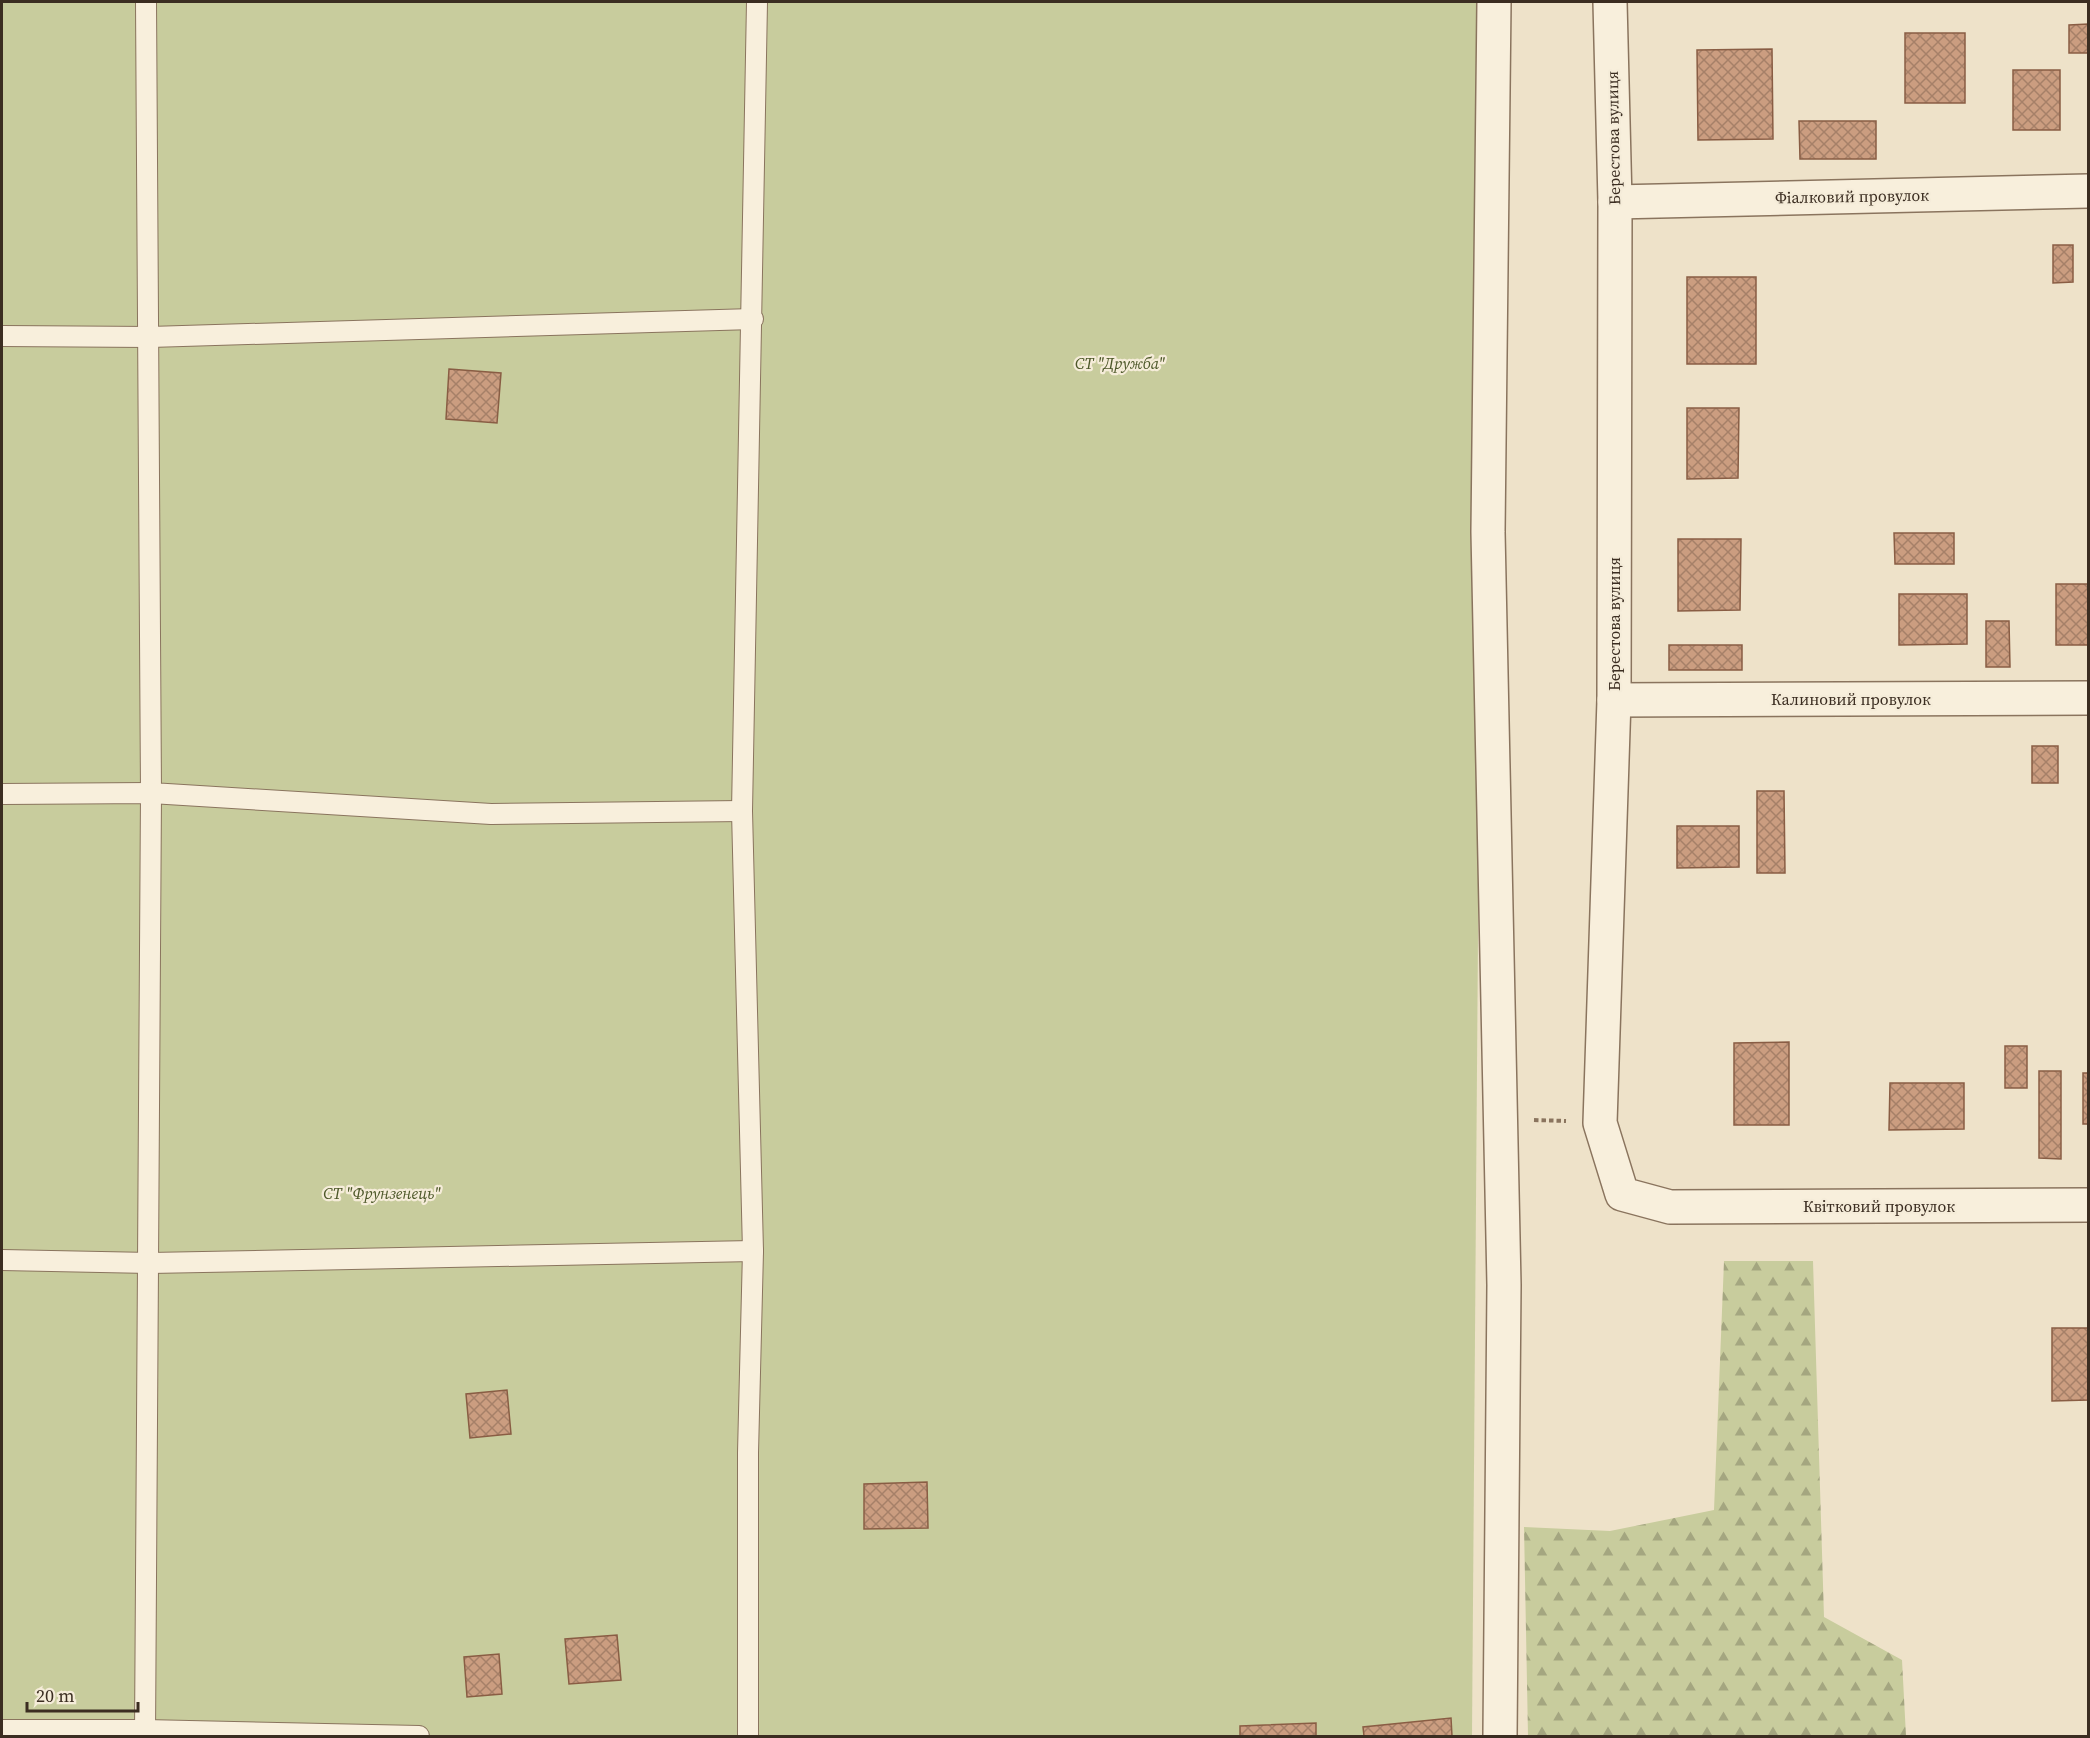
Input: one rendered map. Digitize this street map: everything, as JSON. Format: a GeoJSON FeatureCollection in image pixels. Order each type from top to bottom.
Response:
{"type":"FeatureCollection","features":[{"type":"Feature","properties":{"kind":"street"},"geometry":{"type":"LineString","coordinates":[[1494,2],[1488,532],[1504,1285],[1500,1737]]}},
{"type":"Feature","properties":{"kind":"street","name":"Берестова вулиця"},"geometry":{"type":"LineString","coordinates":[[1610,2],[1615,202],[1614,700],[1600,1123],[1622,1194],[1670,1207]]}},
{"type":"Feature","properties":{"kind":"street","name":"Фіалковий провулок"},"geometry":{"type":"LineString","coordinates":[[1615,202],[2088,191]]}},
{"type":"Feature","properties":{"kind":"street","name":"Калиновий провулок"},"geometry":{"type":"LineString","coordinates":[[1614,700],[2088,698]]}},
{"type":"Feature","properties":{"kind":"street","name":"Квітковий провулок"},"geometry":{"type":"LineString","coordinates":[[1670,1207],[2088,1205]]}},
{"type":"Feature","properties":{"kind":"lane"},"geometry":{"type":"LineString","coordinates":[[145,1733],[150,1263],[151,793],[150,337],[146,2]]}},
{"type":"Feature","properties":{"kind":"lane"},"geometry":{"type":"LineString","coordinates":[[748,1737],[748,1453],[753,1251],[742,811],[753,319],[757,2]]}},
{"type":"Feature","properties":{"kind":"lane"},"geometry":{"type":"LineString","coordinates":[[2,336],[150,337],[753,319]]}},
{"type":"Feature","properties":{"kind":"lane"},"geometry":{"type":"LineString","coordinates":[[2,794],[151,793],[491,814],[742,811]]}},
{"type":"Feature","properties":{"kind":"lane"},"geometry":{"type":"LineString","coordinates":[[2,1260],[150,1263],[753,1251]]}},
{"type":"Feature","properties":{"kind":"lane"},"geometry":{"type":"LineString","coordinates":[[2,1730],[419,1737]]}},
{"type":"Feature","properties":{"kind":"path"},"geometry":{"type":"LineString","coordinates":[[1501,1118],[1600,1123]]}},
{"type":"Feature","properties":{"kind":"green space"},"geometry":{"type":"Polygon","coordinates":[[[2,2],[1485,2],[1472,1736],[2,1736],[2,2]]]}},
{"type":"Feature","properties":{"kind":"green space"},"geometry":{"type":"Polygon","coordinates":[[[1724,1261],[1813,1261],[1824,1617],[1902,1660],[1906,1736],[1528,1736],[1524,1527],[1610,1531],[1714,1510],[1724,1261]]]}},
{"type":"Feature","properties":{"kind":"building"},"geometry":{"type":"Polygon","coordinates":[[[2088,24],[2088,53],[2069,53],[2069,25],[2088,24]]]}},
{"type":"Feature","properties":{"kind":"building"},"geometry":{"type":"Polygon","coordinates":[[[1905,33],[1965,33],[1965,103],[1905,103],[1905,33]]]}},
{"type":"Feature","properties":{"kind":"building"},"geometry":{"type":"Polygon","coordinates":[[[1772,49],[1773,139],[1698,140],[1697,50],[1772,49]]]}},
{"type":"Feature","properties":{"kind":"building"},"geometry":{"type":"Polygon","coordinates":[[[2013,70],[2060,70],[2060,130],[2013,130],[2013,70]]]}},
{"type":"Feature","properties":{"kind":"building"},"geometry":{"type":"Polygon","coordinates":[[[1799,121],[1876,121],[1876,159],[1800,159],[1799,121]]]}},
{"type":"Feature","properties":{"kind":"building"},"geometry":{"type":"Polygon","coordinates":[[[2053,245],[2073,245],[2073,282],[2053,283],[2053,245]]]}},
{"type":"Feature","properties":{"kind":"building"},"geometry":{"type":"Polygon","coordinates":[[[1687,277],[1756,277],[1756,364],[1687,364],[1687,277]]]}},
{"type":"Feature","properties":{"kind":"building"},"geometry":{"type":"Polygon","coordinates":[[[449,369],[501,373],[497,423],[446,419],[449,369]]]}},
{"type":"Feature","properties":{"kind":"building"},"geometry":{"type":"Polygon","coordinates":[[[1687,408],[1739,408],[1738,478],[1687,479],[1687,408]]]}},
{"type":"Feature","properties":{"kind":"building"},"geometry":{"type":"Polygon","coordinates":[[[1894,533],[1954,533],[1954,564],[1895,564],[1894,533]]]}},
{"type":"Feature","properties":{"kind":"building"},"geometry":{"type":"Polygon","coordinates":[[[1678,539],[1741,539],[1740,610],[1678,611],[1678,539]]]}},
{"type":"Feature","properties":{"kind":"building"},"geometry":{"type":"Polygon","coordinates":[[[2056,584],[2088,584],[2088,645],[2056,645],[2056,584]]]}},
{"type":"Feature","properties":{"kind":"building"},"geometry":{"type":"Polygon","coordinates":[[[1899,594],[1967,594],[1967,644],[1899,645],[1899,594]]]}},
{"type":"Feature","properties":{"kind":"building"},"geometry":{"type":"Polygon","coordinates":[[[1986,621],[2009,621],[2010,667],[1986,667],[1986,621]]]}},
{"type":"Feature","properties":{"kind":"building"},"geometry":{"type":"Polygon","coordinates":[[[1669,645],[1742,645],[1742,670],[1669,670],[1669,645]]]}},
{"type":"Feature","properties":{"kind":"building"},"geometry":{"type":"Polygon","coordinates":[[[2032,746],[2058,746],[2058,783],[2032,783],[2032,746]]]}},
{"type":"Feature","properties":{"kind":"building"},"geometry":{"type":"Polygon","coordinates":[[[1757,791],[1784,791],[1785,873],[1757,873],[1757,791]]]}},
{"type":"Feature","properties":{"kind":"building"},"geometry":{"type":"Polygon","coordinates":[[[1677,826],[1739,826],[1739,867],[1677,868],[1677,826]]]}},
{"type":"Feature","properties":{"kind":"building"},"geometry":{"type":"Polygon","coordinates":[[[1789,1042],[1789,1125],[1734,1125],[1734,1043],[1789,1042]]]}},
{"type":"Feature","properties":{"kind":"building"},"geometry":{"type":"Polygon","coordinates":[[[2005,1046],[2027,1046],[2027,1088],[2005,1088],[2005,1046]]]}},
{"type":"Feature","properties":{"kind":"building"},"geometry":{"type":"Polygon","coordinates":[[[2039,1071],[2061,1071],[2061,1159],[2039,1158],[2039,1071]]]}},
{"type":"Feature","properties":{"kind":"building"},"geometry":{"type":"Polygon","coordinates":[[[2083,1073],[2088,1073],[2088,1124],[2083,1124],[2083,1073]]]}},
{"type":"Feature","properties":{"kind":"building"},"geometry":{"type":"Polygon","coordinates":[[[1890,1083],[1964,1083],[1964,1129],[1889,1130],[1890,1083]]]}},
{"type":"Feature","properties":{"kind":"building"},"geometry":{"type":"Polygon","coordinates":[[[2052,1328],[2088,1328],[2088,1400],[2052,1401],[2052,1328]]]}},
{"type":"Feature","properties":{"kind":"building"},"geometry":{"type":"Polygon","coordinates":[[[507,1390],[511,1434],[470,1438],[466,1394],[507,1390]]]}},
{"type":"Feature","properties":{"kind":"building"},"geometry":{"type":"Polygon","coordinates":[[[927,1482],[928,1528],[864,1529],[864,1484],[927,1482]]]}},
{"type":"Feature","properties":{"kind":"building"},"geometry":{"type":"Polygon","coordinates":[[[617,1635],[621,1680],[569,1684],[565,1639],[617,1635]]]}},
{"type":"Feature","properties":{"kind":"building"},"geometry":{"type":"Polygon","coordinates":[[[499,1654],[502,1694],[467,1697],[464,1657],[499,1654]]]}},
{"type":"Feature","properties":{"kind":"building"},"geometry":{"type":"Polygon","coordinates":[[[1451,1718],[1452,1736],[1364,1736],[1363,1727],[1451,1718]]]}},
{"type":"Feature","properties":{"kind":"building"},"geometry":{"type":"Polygon","coordinates":[[[1316,1723],[1316,1736],[1240,1736],[1240,1726],[1316,1723]]]}},
{"type":"Feature","properties":{"kind":"park label","name":"СТ \"Дружба\""},"geometry":{"type":"Point","coordinates":[1120,363]}},
{"type":"Feature","properties":{"kind":"park label","name":"СТ \"Фрунзенець\""},"geometry":{"type":"Point","coordinates":[382,1193]}}]}
